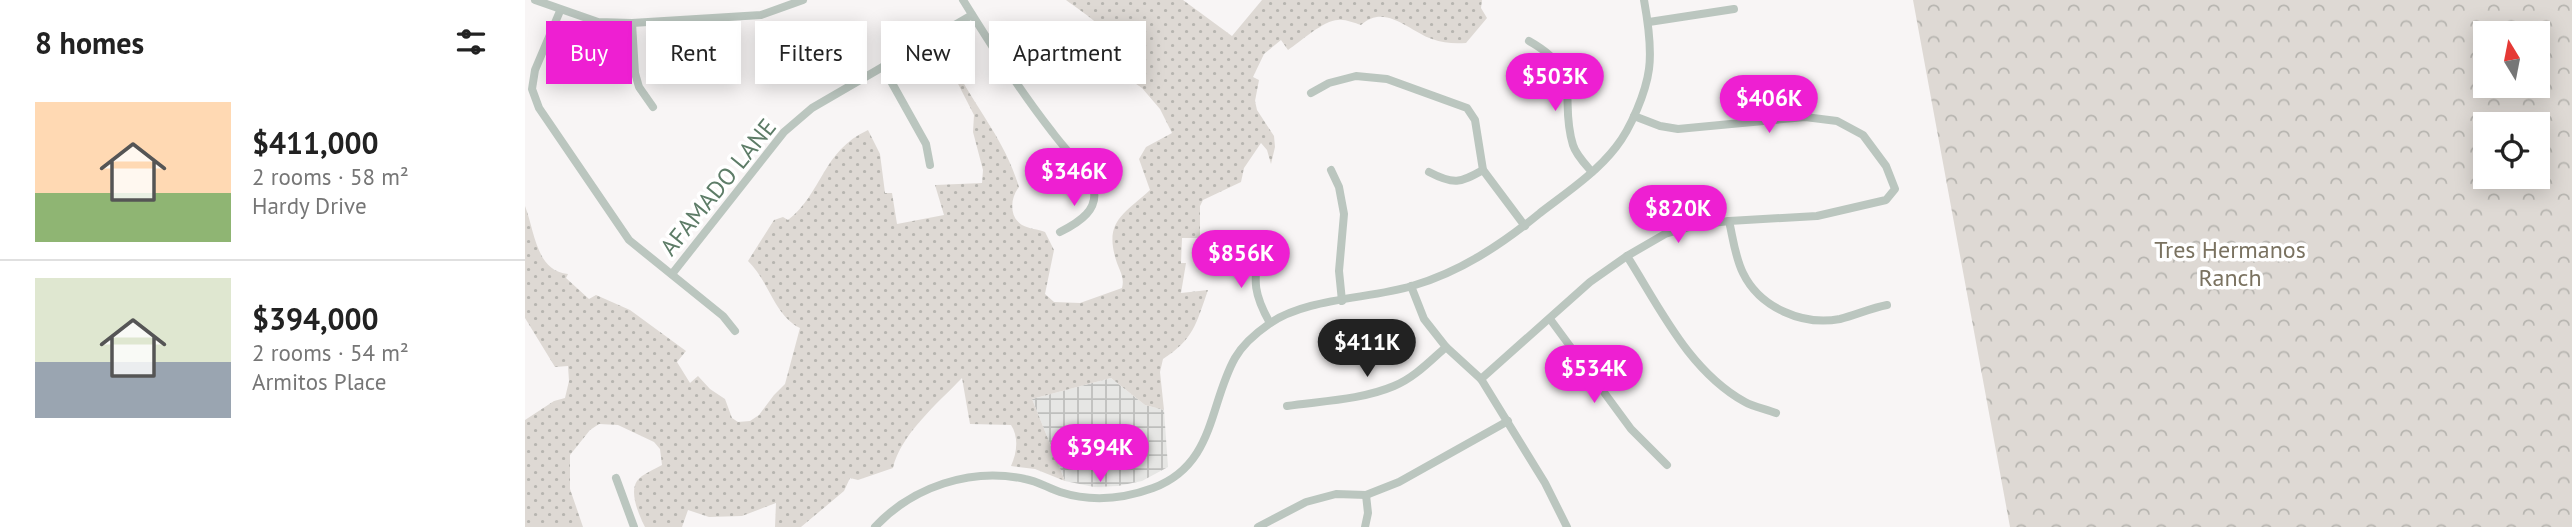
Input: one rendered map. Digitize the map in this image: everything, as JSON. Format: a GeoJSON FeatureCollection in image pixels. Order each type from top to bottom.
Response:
{"type":"FeatureCollection","features":[{"type":"Feature","properties":{"kind":"street"},"geometry":{"type":"LineString","coordinates":[[535,0],[595,21]]}},
{"type":"Feature","properties":{"kind":"street"},"geometry":{"type":"LineString","coordinates":[[653,107],[639,87],[635,73],[632,23],[761,15],[803,0]]}},
{"type":"Feature","properties":{"kind":"street"},"geometry":{"type":"LineString","coordinates":[[963,0],[989,41]]}},
{"type":"Feature","properties":{"kind":"street"},"geometry":{"type":"LineString","coordinates":[[875,527],[887,514],[914,496],[945,482],[982,475],[1025,479],[1063,493],[1098,499],[1130,496],[1157,487],[1182,469],[1196,454],[1206,439],[1226,376],[1236,355],[1270,323],[1296,310],[1411,286],[1468,263],[1525,226],[1591,173],[1617,147],[1634,116],[1649,69],[1649,23],[1644,0]]}},
{"type":"Feature","properties":{"kind":"street"},"geometry":{"type":"LineString","coordinates":[[1649,23],[1734,9]]}},
{"type":"Feature","properties":{"kind":"street"},"geometry":{"type":"LineString","coordinates":[[560,10],[535,70],[532,89],[539,108],[629,240],[723,316],[735,331]]}},
{"type":"Feature","properties":{"kind":"street","name":"AFAMADO LANE"},"geometry":{"type":"LineString","coordinates":[[962,21],[972,15]]}},
{"type":"Feature","properties":{"kind":"street"},"geometry":{"type":"LineString","coordinates":[[1529,41],[1549,52],[1563,72],[1569,93],[1569,125],[1574,149],[1591,173]]}},
{"type":"Feature","properties":{"kind":"street","name":"AFAMADO LANE"},"geometry":{"type":"LineString","coordinates":[[672,274],[783,132],[813,108],[881,68]]}},
{"type":"Feature","properties":{"kind":"street"},"geometry":{"type":"LineString","coordinates":[[1311,93],[1329,83],[1356,76],[1387,79],[1419,88],[1468,108],[1475,120],[1483,170],[1525,226]]}},
{"type":"Feature","properties":{"kind":"street"},"geometry":{"type":"LineString","coordinates":[[892,84],[926,144],[929,165]]}},
{"type":"Feature","properties":{"kind":"street"},"geometry":{"type":"LineString","coordinates":[[1018,84],[1092,184],[1093,200],[1089,212],[1083,220],[1060,232]]}},
{"type":"Feature","properties":{"kind":"street"},"geometry":{"type":"LineString","coordinates":[[1481,379],[1590,282],[1665,234],[1696,225],[1729,221],[1817,216],[1886,200],[1895,189],[1886,166],[1863,135],[1837,121],[1805,117],[1678,129],[1660,127],[1634,116]]}},
{"type":"Feature","properties":{"kind":"street"},"geometry":{"type":"LineString","coordinates":[[1331,170],[1339,187],[1344,214],[1339,271],[1342,301]]}},
{"type":"Feature","properties":{"kind":"street"},"geometry":{"type":"LineString","coordinates":[[1429,172],[1443,179],[1463,181],[1483,170]]}},
{"type":"Feature","properties":{"kind":"street"},"geometry":{"type":"LineString","coordinates":[[1729,221],[1737,258],[1744,275],[1753,289],[1782,311],[1818,320],[1838,319],[1887,305]]}},
{"type":"Feature","properties":{"kind":"street"},"geometry":{"type":"LineString","coordinates":[[1259,250],[1255,285],[1258,301],[1270,323]]}},
{"type":"Feature","properties":{"kind":"street"},"geometry":{"type":"LineString","coordinates":[[1627,256],[1694,360],[1711,378],[1747,403],[1776,413]]}},
{"type":"Feature","properties":{"kind":"street"},"geometry":{"type":"LineString","coordinates":[[1411,286],[1424,319],[1446,347],[1481,379],[1545,483],[1567,527]]}},
{"type":"Feature","properties":{"kind":"street"},"geometry":{"type":"LineString","coordinates":[[1550,319],[1590,370],[1624,421],[1667,465]]}},
{"type":"Feature","properties":{"kind":"street"},"geometry":{"type":"LineString","coordinates":[[1287,407],[1365,395],[1394,386],[1416,373],[1446,347]]}},
{"type":"Feature","properties":{"kind":"street"},"geometry":{"type":"LineString","coordinates":[[1258,527],[1306,502],[1336,494],[1366,495],[1399,482],[1508,421]]}},
{"type":"Feature","properties":{"kind":"street"},"geometry":{"type":"LineString","coordinates":[[616,478],[634,527]]}},
{"type":"Feature","properties":{"kind":"street"},"geometry":{"type":"LineString","coordinates":[[1365,527],[1368,513],[1366,495]]}},
{"type":"Feature","properties":{"kind":"shaded area"},"geometry":{"type":"Polygon","coordinates":[[[1111,378],[1145,405],[1164,410],[1168,467],[1142,481],[1118,486],[1094,487],[1065,481],[1032,399],[1111,378]]]}},
{"type":"Feature","properties":{"kind":"green space"},"geometry":{"type":"Polygon","coordinates":[[[1066,0],[1183,0],[1232,36],[1262,0],[1482,0],[1481,8],[1487,18],[1466,43],[1432,39],[1388,18],[1370,19],[1361,25],[1338,20],[1319,27],[1288,50],[1281,40],[1264,54],[1253,77],[1259,80],[1255,101],[1257,110],[1274,136],[1275,147],[1271,164],[1267,150],[1261,143],[1244,168],[1241,182],[1203,200],[1200,206],[1200,238],[1182,238],[1181,263],[1186,263],[1181,293],[1208,290],[1193,330],[1181,345],[1163,359],[1160,372],[1164,410],[1145,405],[1111,378],[1032,399],[1065,481],[1035,469],[1011,466],[1016,445],[1011,425],[970,424],[962,378],[912,431],[903,443],[893,468],[858,480],[850,478],[844,491],[801,527],[775,527],[776,503],[742,516],[709,517],[688,510],[682,527],[645,527],[636,504],[635,486],[642,476],[662,465],[660,449],[654,442],[618,425],[599,424],[590,430],[570,455],[570,489],[583,527],[525,527],[525,420],[554,401],[565,398],[569,381],[568,366],[555,367],[525,318],[525,206],[538,249],[549,266],[568,274],[566,278],[589,299],[596,295],[630,310],[686,351],[677,362],[690,383],[698,376],[710,389],[725,399],[732,418],[738,422],[750,421],[759,415],[785,384],[800,328],[784,315],[748,261],[774,220],[783,217],[788,220],[799,210],[841,149],[868,130],[880,154],[885,193],[892,193],[897,224],[944,215],[935,185],[982,183],[983,170],[973,132],[974,115],[958,84],[965,84],[1007,156],[1019,187],[1013,202],[1015,217],[1025,226],[1045,232],[1054,250],[1045,294],[1054,302],[1080,303],[1122,288],[1122,277],[1113,247],[1115,227],[1125,212],[1150,190],[1139,159],[1146,147],[1172,133],[1160,109],[1136,84],[1146,84],[1146,21],[1095,21],[1066,0]]]}},
{"type":"Feature","properties":{"kind":"green space","name":"Tres Hermanos Ranch"},"geometry":{"type":"Polygon","coordinates":[[[1913,0],[2572,0],[2572,527],[2010,527],[1913,0]]]}}]}
